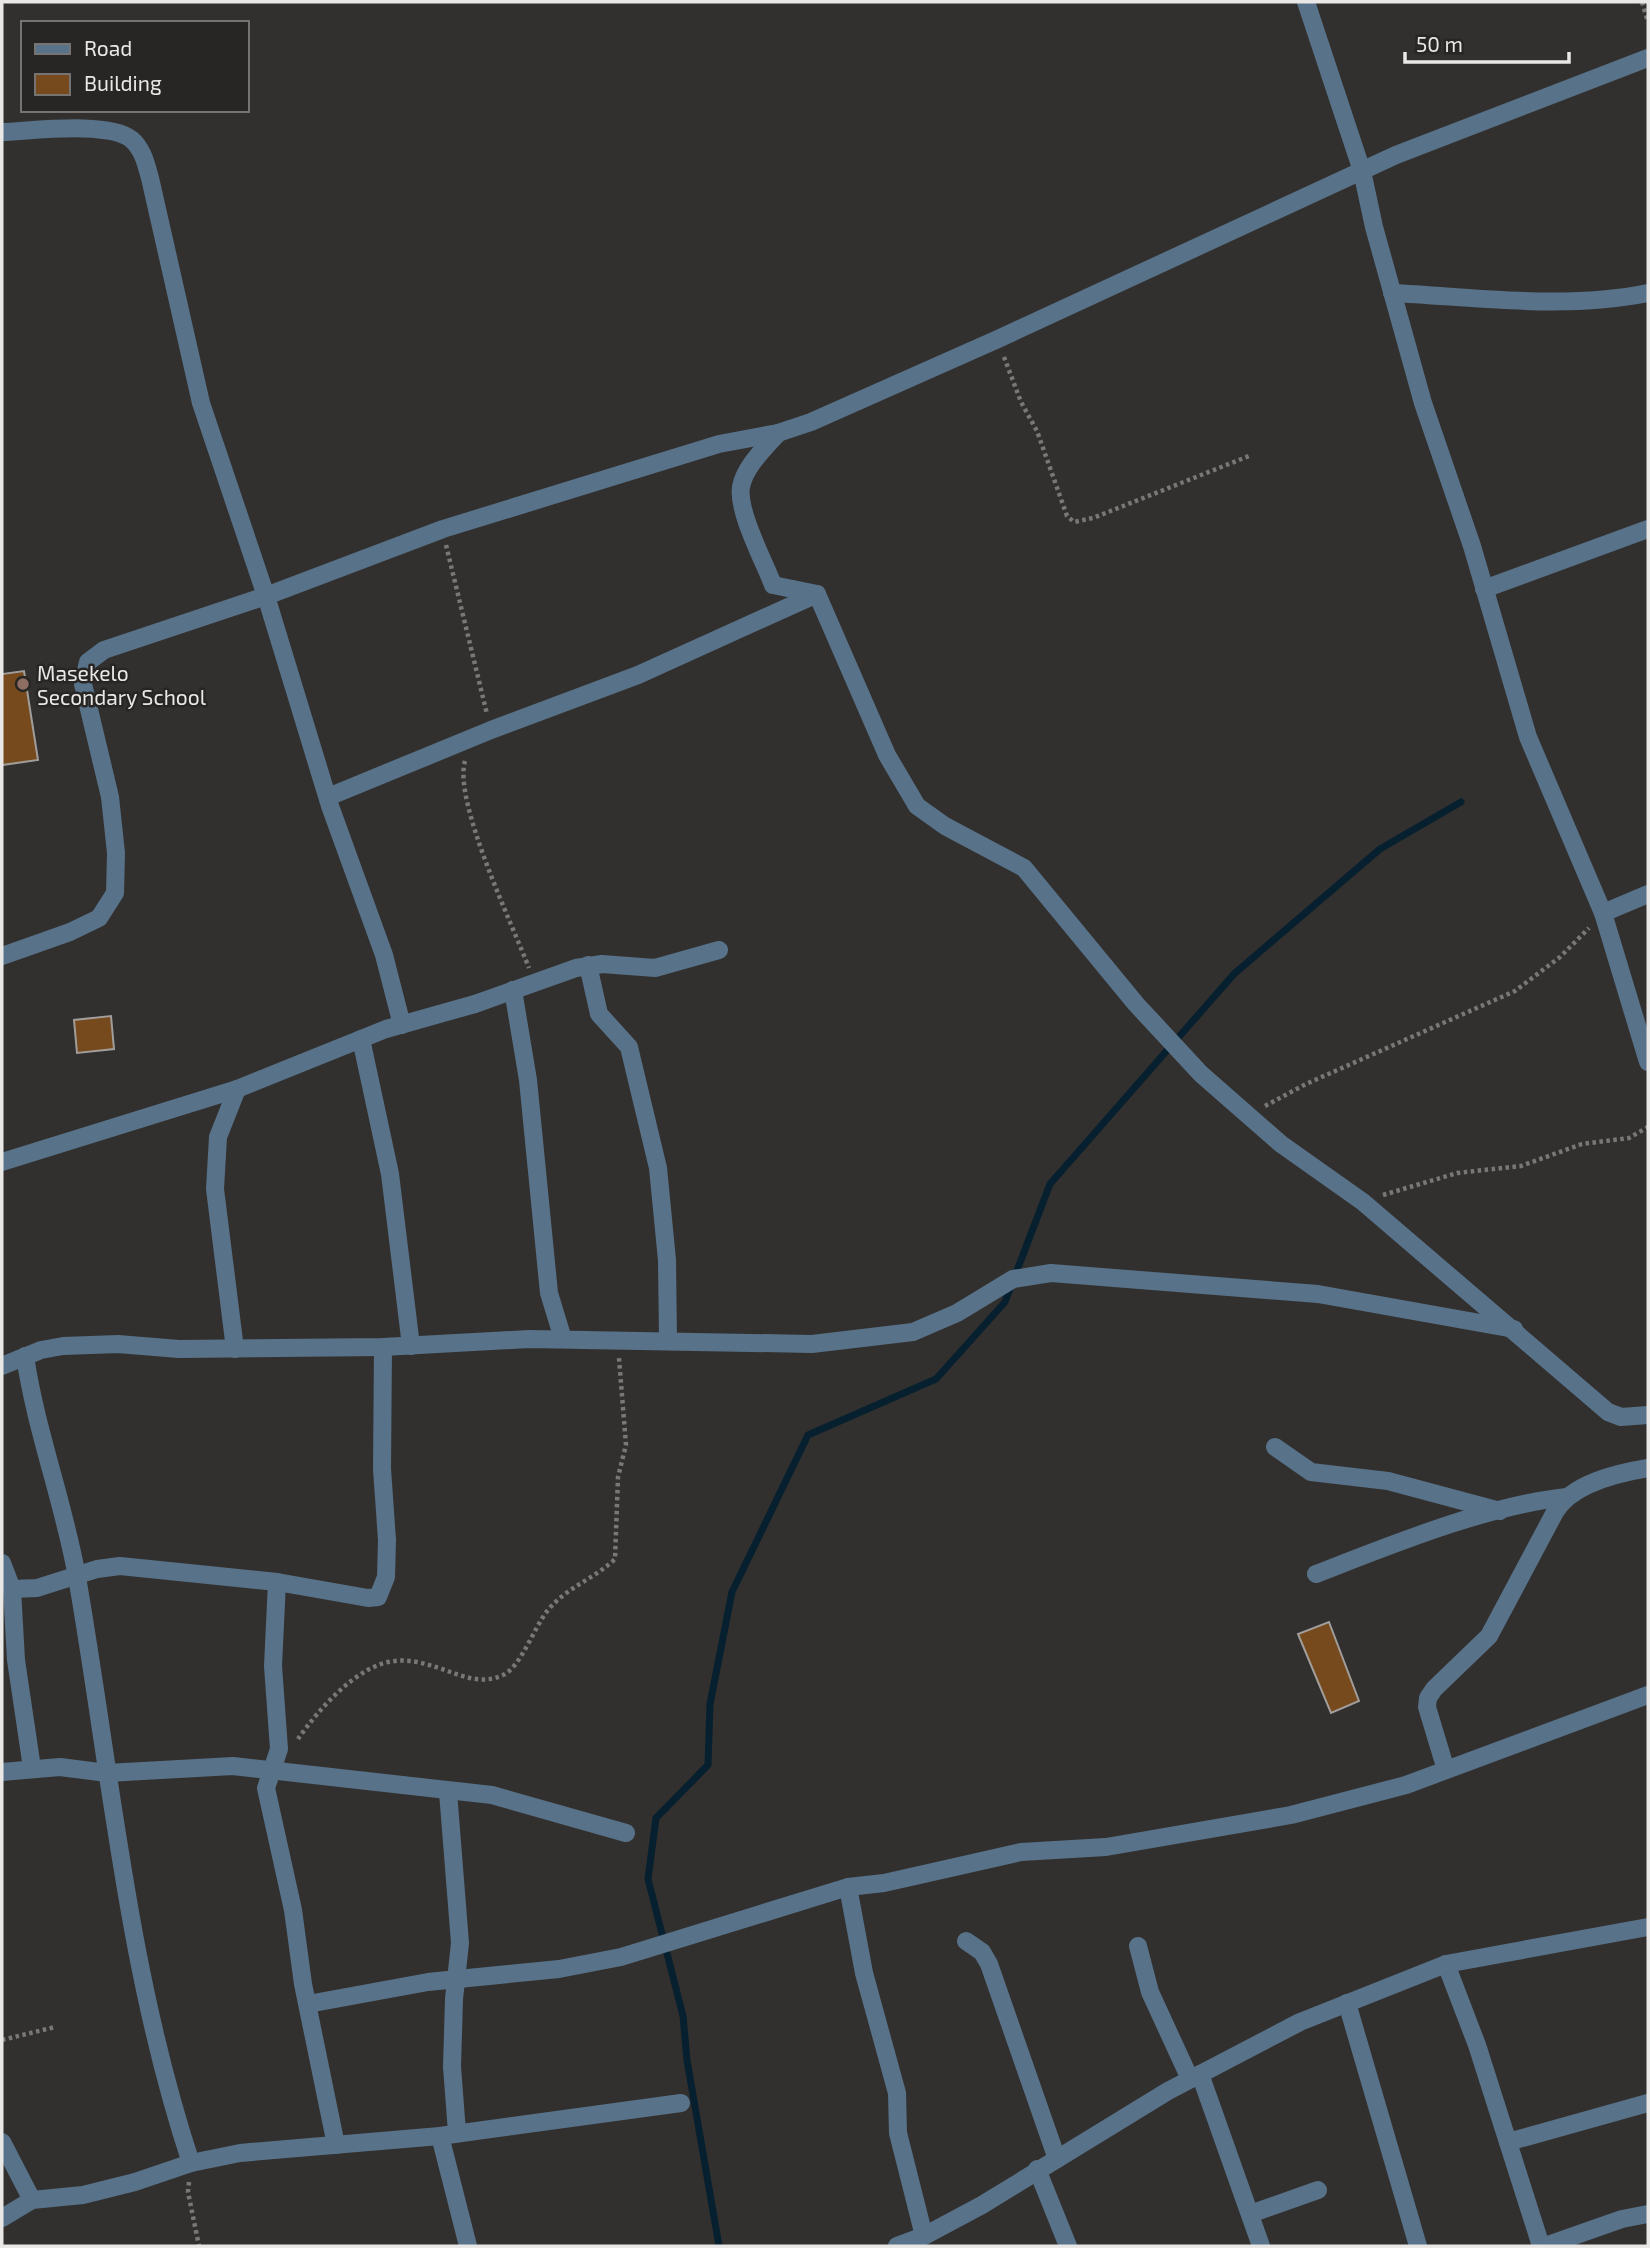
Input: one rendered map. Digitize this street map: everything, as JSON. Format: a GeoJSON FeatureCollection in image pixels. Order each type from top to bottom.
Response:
{"type":"FeatureCollection","features":[{"type":"Feature","properties":{"kind":"street"},"geometry":{"type":"LineString","coordinates":[[1306,2],[1362,170],[1392,293],[1423,402],[1484,589],[1528,737],[1603,913],[1648,1062]]}},
{"type":"Feature","properties":{"kind":"street"},"geometry":{"type":"LineString","coordinates":[[2,956],[70,932],[99,918],[115,893],[116,853],[110,797],[83,684],[88,662],[104,650],[266,596],[443,529],[729,441],[778,433],[833,412],[998,339],[1362,170],[1648,58]]}},
{"type":"Feature","properties":{"kind":"street"},"geometry":{"type":"LineString","coordinates":[[2,132],[98,130],[130,138],[141,149],[201,403],[266,596],[328,797],[384,955],[402,1025]]}},
{"type":"Feature","properties":{"kind":"street"},"geometry":{"type":"LineString","coordinates":[[1392,293],[1538,300],[1610,299],[1648,293]]}},
{"type":"Feature","properties":{"kind":"street"},"geometry":{"type":"LineString","coordinates":[[778,433],[748,471],[741,497],[774,585],[817,594]]}},
{"type":"Feature","properties":{"kind":"street"},"geometry":{"type":"LineString","coordinates":[[1484,589],[1648,529]]}},
{"type":"Feature","properties":{"kind":"street"},"geometry":{"type":"LineString","coordinates":[[328,797],[491,730],[638,675],[817,594]]}},
{"type":"Feature","properties":{"kind":"street"},"geometry":{"type":"LineString","coordinates":[[817,594],[887,755],[911,800],[946,826],[1024,868],[1171,1044],[1250,1117],[1320,1174],[1363,1202],[1608,1412],[1621,1418],[1648,1415]]}},
{"type":"Feature","properties":{"kind":"street"},"geometry":{"type":"LineString","coordinates":[[1603,913],[1648,894]]}},
{"type":"Feature","properties":{"kind":"street"},"geometry":{"type":"LineString","coordinates":[[2,1162],[192,1100],[237,1089],[361,1039],[588,965],[655,968],[719,950]]}},
{"type":"Feature","properties":{"kind":"street"},"geometry":{"type":"LineString","coordinates":[[588,965],[599,1014],[629,1047],[658,1168],[667,1260],[668,1339]]}},
{"type":"Feature","properties":{"kind":"street"},"geometry":{"type":"LineString","coordinates":[[513,990],[528,1080],[549,1293],[563,1339]]}},
{"type":"Feature","properties":{"kind":"street"},"geometry":{"type":"LineString","coordinates":[[361,1039],[390,1174],[411,1346]]}},
{"type":"Feature","properties":{"kind":"street"},"geometry":{"type":"LineString","coordinates":[[235,1349],[215,1188],[218,1138],[237,1089]]}},
{"type":"Feature","properties":{"kind":"street"},"geometry":{"type":"LineString","coordinates":[[2,1366],[25,1356],[63,1346],[118,1344],[235,1349],[383,1347],[491,1340],[668,1339],[703,1343],[813,1344],[897,1336],[931,1326],[1013,1279],[1051,1273],[1318,1293],[1514,1329]]}},
{"type":"Feature","properties":{"kind":"street"},"geometry":{"type":"LineString","coordinates":[[12,1589],[37,1588],[77,1578],[97,1569],[120,1566],[277,1582],[368,1598],[378,1597],[383,1592],[387,1540],[382,1469],[383,1347]]}},
{"type":"Feature","properties":{"kind":"street"},"geometry":{"type":"LineString","coordinates":[[25,1356],[77,1578],[149,2019],[191,2163]]}},
{"type":"Feature","properties":{"kind":"street"},"geometry":{"type":"LineString","coordinates":[[1275,1447],[1311,1472],[1388,1481],[1500,1511]]}},
{"type":"Feature","properties":{"kind":"street"},"geometry":{"type":"LineString","coordinates":[[1316,1574],[1426,1534],[1535,1501],[1567,1497],[1614,1477],[1648,1468]]}},
{"type":"Feature","properties":{"kind":"street"},"geometry":{"type":"LineString","coordinates":[[1446,1770],[1429,1717],[1427,1698],[1441,1681],[1479,1650],[1489,1636],[1560,1504],[1567,1497]]}},
{"type":"Feature","properties":{"kind":"street"},"geometry":{"type":"LineString","coordinates":[[2,1563],[12,1589],[16,1660],[32,1768]]}},
{"type":"Feature","properties":{"kind":"street"},"geometry":{"type":"LineString","coordinates":[[277,1582],[274,1666],[279,1749],[272,1766],[268,1798],[293,1910],[308,2004],[336,2145]]}},
{"type":"Feature","properties":{"kind":"street"},"geometry":{"type":"LineString","coordinates":[[308,2004],[428,1982],[559,1969],[621,1957],[848,1887],[884,1884],[1020,1852],[1106,1847],[1292,1815],[1347,1802],[1446,1770],[1648,1695]]}},
{"type":"Feature","properties":{"kind":"street"},"geometry":{"type":"LineString","coordinates":[[2,1772],[60,1767],[107,1773],[272,1766],[492,1796],[540,1807],[626,1833]]}},
{"type":"Feature","properties":{"kind":"street"},"geometry":{"type":"LineString","coordinates":[[448,1791],[459,1906],[449,2134],[468,2246]]}},
{"type":"Feature","properties":{"kind":"street"},"geometry":{"type":"LineString","coordinates":[[848,1887],[864,1973],[897,2094],[898,2133],[924,2236]]}},
{"type":"Feature","properties":{"kind":"street"},"geometry":{"type":"LineString","coordinates":[[897,2246],[924,2236],[982,2205],[1037,2169],[1057,2160],[1195,2077],[1300,2022],[1446,1964],[1648,1927]]}},
{"type":"Feature","properties":{"kind":"street"},"geometry":{"type":"LineString","coordinates":[[966,1941],[982,1952],[989,1964],[1057,2160]]}},
{"type":"Feature","properties":{"kind":"street"},"geometry":{"type":"LineString","coordinates":[[1138,1946],[1150,1992],[1195,2077],[1261,2246]]}},
{"type":"Feature","properties":{"kind":"street"},"geometry":{"type":"LineString","coordinates":[[1446,1964],[1543,2246],[1622,2218],[1648,2214]]}},
{"type":"Feature","properties":{"kind":"street"},"geometry":{"type":"LineString","coordinates":[[1347,2003],[1418,2246]]}},
{"type":"Feature","properties":{"kind":"street"},"geometry":{"type":"LineString","coordinates":[[2,2218],[32,2200],[83,2195],[135,2182],[191,2163],[240,2153],[449,2134],[681,2103]]}},
{"type":"Feature","properties":{"kind":"street"},"geometry":{"type":"LineString","coordinates":[[1508,2142],[1648,2103]]}},
{"type":"Feature","properties":{"kind":"street"},"geometry":{"type":"LineString","coordinates":[[2,2142],[32,2200]]}},
{"type":"Feature","properties":{"kind":"street"},"geometry":{"type":"LineString","coordinates":[[1037,2169],[1068,2246]]}},
{"type":"Feature","properties":{"kind":"street"},"geometry":{"type":"LineString","coordinates":[[1250,2214],[1318,2190]]}},
{"type":"Feature","properties":{"kind":"path"},"geometry":{"type":"LineString","coordinates":[[1642,2],[1648,22]]}},
{"type":"Feature","properties":{"kind":"path"},"geometry":{"type":"LineString","coordinates":[[998,339],[1021,402],[1037,431],[1067,516],[1074,522],[1093,518],[1250,456]]}},
{"type":"Feature","properties":{"kind":"path"},"geometry":{"type":"LineString","coordinates":[[443,529],[491,730]]}},
{"type":"Feature","properties":{"kind":"path"},"geometry":{"type":"LineString","coordinates":[[468,757],[463,763],[464,780],[477,831],[535,982]]}},
{"type":"Feature","properties":{"kind":"path"},"geometry":{"type":"LineString","coordinates":[[1250,1117],[1306,1084],[1515,991],[1560,957],[1603,913]]}},
{"type":"Feature","properties":{"kind":"path"},"geometry":{"type":"LineString","coordinates":[[1363,1202],[1457,1173],[1521,1166],[1581,1144],[1629,1138],[1648,1127]]}},
{"type":"Feature","properties":{"kind":"path"},"geometry":{"type":"LineString","coordinates":[[272,1766],[297,1741],[328,1702],[377,1666],[394,1661],[408,1661],[482,1681],[503,1675],[516,1665],[532,1633],[563,1593],[615,1559],[618,1477],[626,1445],[618,1340]]}},
{"type":"Feature","properties":{"kind":"path"},"geometry":{"type":"LineString","coordinates":[[2,2040],[55,2027]]}},
{"type":"Feature","properties":{"kind":"path"},"geometry":{"type":"LineString","coordinates":[[191,2163],[188,2192],[198,2246]]}},
{"type":"Feature","properties":{"kind":"building"},"geometry":{"type":"Polygon","coordinates":[[[24,671],[38,760],[2,765],[2,674],[24,671]]]}},
{"type":"Feature","properties":{"kind":"building"},"geometry":{"type":"Polygon","coordinates":[[[111,1016],[114,1049],[77,1053],[74,1020],[111,1016]]]}},
{"type":"Feature","properties":{"kind":"building"},"geometry":{"type":"Polygon","coordinates":[[[1329,1622],[1359,1701],[1331,1713],[1298,1634],[1329,1622]]]}},
{"type":"Feature","properties":{"kind":"waterway"},"geometry":{"type":"LineString","coordinates":[[719,2246],[687,2060],[683,2016],[648,1879],[656,1818],[708,1765],[710,1704],[732,1592],[808,1435],[936,1379],[1005,1302],[1050,1184],[1234,974],[1380,849],[1461,802]]}},
{"type":"Feature","properties":{"kind":"place","name":"Masekelo Secondary School"},"geometry":{"type":"Point","coordinates":[23,684]}}]}
